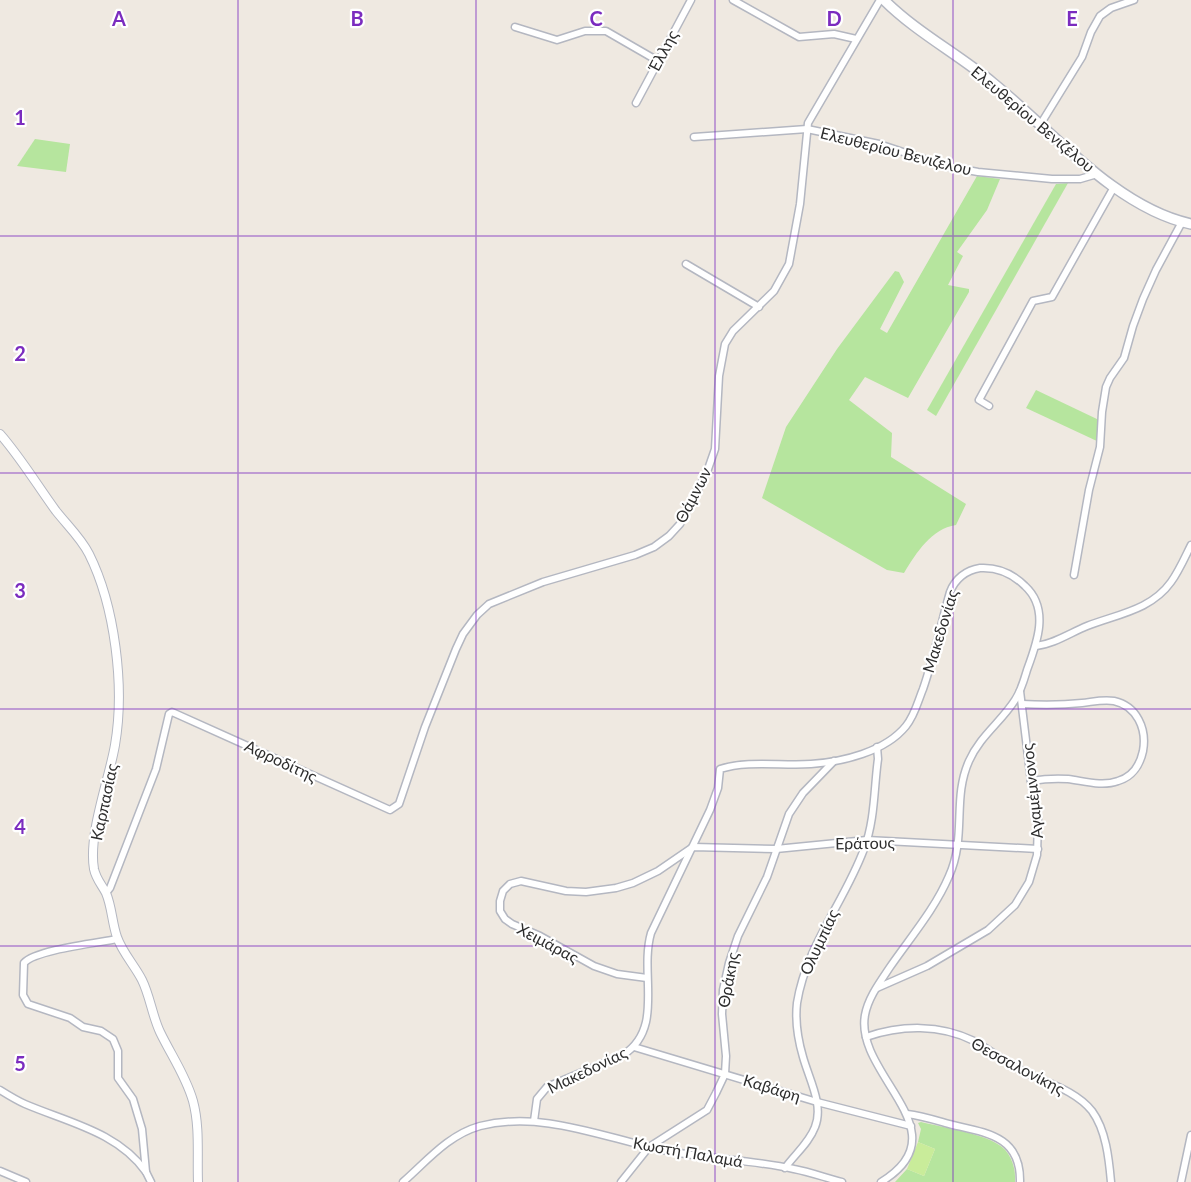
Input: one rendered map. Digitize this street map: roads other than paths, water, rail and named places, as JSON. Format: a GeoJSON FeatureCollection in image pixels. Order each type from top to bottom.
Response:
{"type":"FeatureCollection","features":[{"type":"Feature","properties":{"kind":"main road","name":"Ελευθερίου Βενιζέλου"},"geometry":{"type":"LineString","coordinates":[[882,0],[992,82],[1114,187],[1151,211],[1187,223]]}},
{"type":"Feature","properties":{"kind":"street","name":"Έλλης"},"geometry":{"type":"LineString","coordinates":[[636,103],[691,0]]}},
{"type":"Feature","properties":{"kind":"street"},"geometry":{"type":"LineString","coordinates":[[733,0],[799,37],[834,34],[856,39]]}},
{"type":"Feature","properties":{"kind":"street","name":"Θάμνων"},"geometry":{"type":"LineString","coordinates":[[390,810],[399,804],[425,727],[456,649],[463,634],[477,615],[489,604],[543,582],[654,547],[680,524],[707,472],[715,449],[718,376],[725,344],[733,331],[777,288],[789,264],[800,204],[807,129],[810,119],[856,39],[882,0]]}},
{"type":"Feature","properties":{"kind":"street"},"geometry":{"type":"LineString","coordinates":[[1040,125],[1082,57],[1100,16],[1111,8],[1134,0]]}},
{"type":"Feature","properties":{"kind":"street"},"geometry":{"type":"LineString","coordinates":[[515,27],[557,40],[585,31],[606,31],[658,61]]}},
{"type":"Feature","properties":{"kind":"street","name":"Ελευθερίου Βενιζελου"},"geometry":{"type":"LineString","coordinates":[[694,137],[807,129],[879,144],[945,166],[978,172],[1067,179],[1080,179],[1098,173]]}},
{"type":"Feature","properties":{"kind":"street"},"geometry":{"type":"LineString","coordinates":[[989,406],[979,400],[1033,301],[1052,297],[1114,187]]}},
{"type":"Feature","properties":{"kind":"street"},"geometry":{"type":"LineString","coordinates":[[1074,575],[1089,490],[1100,447],[1106,387],[1124,358],[1132,326],[1156,270],[1187,223]]}},
{"type":"Feature","properties":{"kind":"street"},"geometry":{"type":"LineString","coordinates":[[686,264],[759,307]]}},
{"type":"Feature","properties":{"kind":"street","name":"Καρπασίας"},"geometry":{"type":"LineString","coordinates":[[0,434],[89,553],[108,609],[117,663],[119,710],[113,757],[99,819],[94,862],[96,877],[106,893],[117,939],[143,982],[160,1032],[188,1085],[196,1113],[198,1182]]}},
{"type":"Feature","properties":{"kind":"street"},"geometry":{"type":"LineString","coordinates":[[1036,646],[1049,644],[1154,600],[1173,580],[1191,545]]}},
{"type":"Feature","properties":{"kind":"street","name":"Μακεδονίας"},"geometry":{"type":"LineString","coordinates":[[534,1121],[537,1099],[547,1087],[623,1055],[642,1035],[647,1020],[646,955],[651,933],[716,797],[720,769],[734,765],[808,764],[834,761],[877,747],[903,729],[914,713],[934,655],[950,592],[955,583],[964,574],[979,568],[996,569],[1011,575],[1033,595],[1038,607],[1040,622],[1036,646],[1020,689],[1011,705],[977,746],[964,772],[961,788],[959,845],[954,865],[943,888],[877,988],[865,1016],[866,1037],[875,1063],[907,1114],[911,1126],[910,1146],[905,1161],[895,1173],[881,1182]]}},
{"type":"Feature","properties":{"kind":"street","name":"Αγαμέμνονος"},"geometry":{"type":"LineString","coordinates":[[877,988],[927,966],[992,926],[1015,905],[1034,872],[1038,849],[1038,815],[1031,781],[1020,689]]}},
{"type":"Feature","properties":{"kind":"street"},"geometry":{"type":"LineString","coordinates":[[1022,704],[1058,705],[1114,701],[1129,709],[1136,716],[1144,736],[1139,763],[1123,779],[1105,784],[1058,778],[1031,781]]}},
{"type":"Feature","properties":{"kind":"street","name":"Αφροδίτης"},"geometry":{"type":"LineString","coordinates":[[106,893],[110,888],[156,769],[169,714],[172,712],[390,810]]}},
{"type":"Feature","properties":{"kind":"street","name":"Ολυμπίας"},"geometry":{"type":"LineString","coordinates":[[786,1167],[814,1131],[817,1119],[817,1102],[798,1035],[799,994],[806,966],[867,840],[878,759],[877,747]]}},
{"type":"Feature","properties":{"kind":"street","name":"Θράκης"},"geometry":{"type":"LineString","coordinates":[[621,1182],[649,1147],[707,1110],[725,1074],[723,990],[738,936],[767,878],[784,824],[793,806],[834,761]]}},
{"type":"Feature","properties":{"kind":"street","name":"Εράτους"},"geometry":{"type":"LineString","coordinates":[[693,847],[776,849],[867,840],[1038,849]]}},
{"type":"Feature","properties":{"kind":"street","name":"Χειμάρας"},"geometry":{"type":"LineString","coordinates":[[646,978],[617,974],[594,966],[540,936],[512,924],[500,911],[501,894],[510,884],[521,881],[566,891],[616,888],[658,871],[693,847]]}},
{"type":"Feature","properties":{"kind":"street"},"geometry":{"type":"LineString","coordinates":[[117,939],[29,957],[24,963],[23,995],[28,1004],[70,1018],[83,1027],[101,1030],[113,1039],[118,1051],[118,1078],[133,1099],[142,1129],[146,1172]]}},
{"type":"Feature","properties":{"kind":"street","name":"Θεσσαλονίκης"},"geometry":{"type":"LineString","coordinates":[[866,1037],[886,1031],[917,1028],[960,1035],[1014,1066],[1071,1094],[1087,1105],[1100,1125],[1106,1146],[1111,1182]]}},
{"type":"Feature","properties":{"kind":"street","name":"Καβάφη"},"geometry":{"type":"LineString","coordinates":[[633,1047],[817,1102],[911,1126]]}},
{"type":"Feature","properties":{"kind":"street"},"geometry":{"type":"LineString","coordinates":[[0,1090],[21,1103],[106,1136],[138,1160],[151,1182]]}},
{"type":"Feature","properties":{"kind":"street"},"geometry":{"type":"LineString","coordinates":[[907,1114],[999,1137],[1015,1155],[1020,1182]]}},
{"type":"Feature","properties":{"kind":"street","name":"Κωστή Παλαμά"},"geometry":{"type":"LineString","coordinates":[[404,1182],[447,1143],[469,1130],[491,1124],[534,1121],[584,1130],[649,1147],[786,1167],[842,1182]]}},
{"type":"Feature","properties":{"kind":"street"},"geometry":{"type":"LineString","coordinates":[[1181,1182],[1188,1167],[1191,1137]]}},
{"type":"Feature","properties":{"kind":"street"},"geometry":{"type":"LineString","coordinates":[[0,1171],[26,1182]]}}]}
